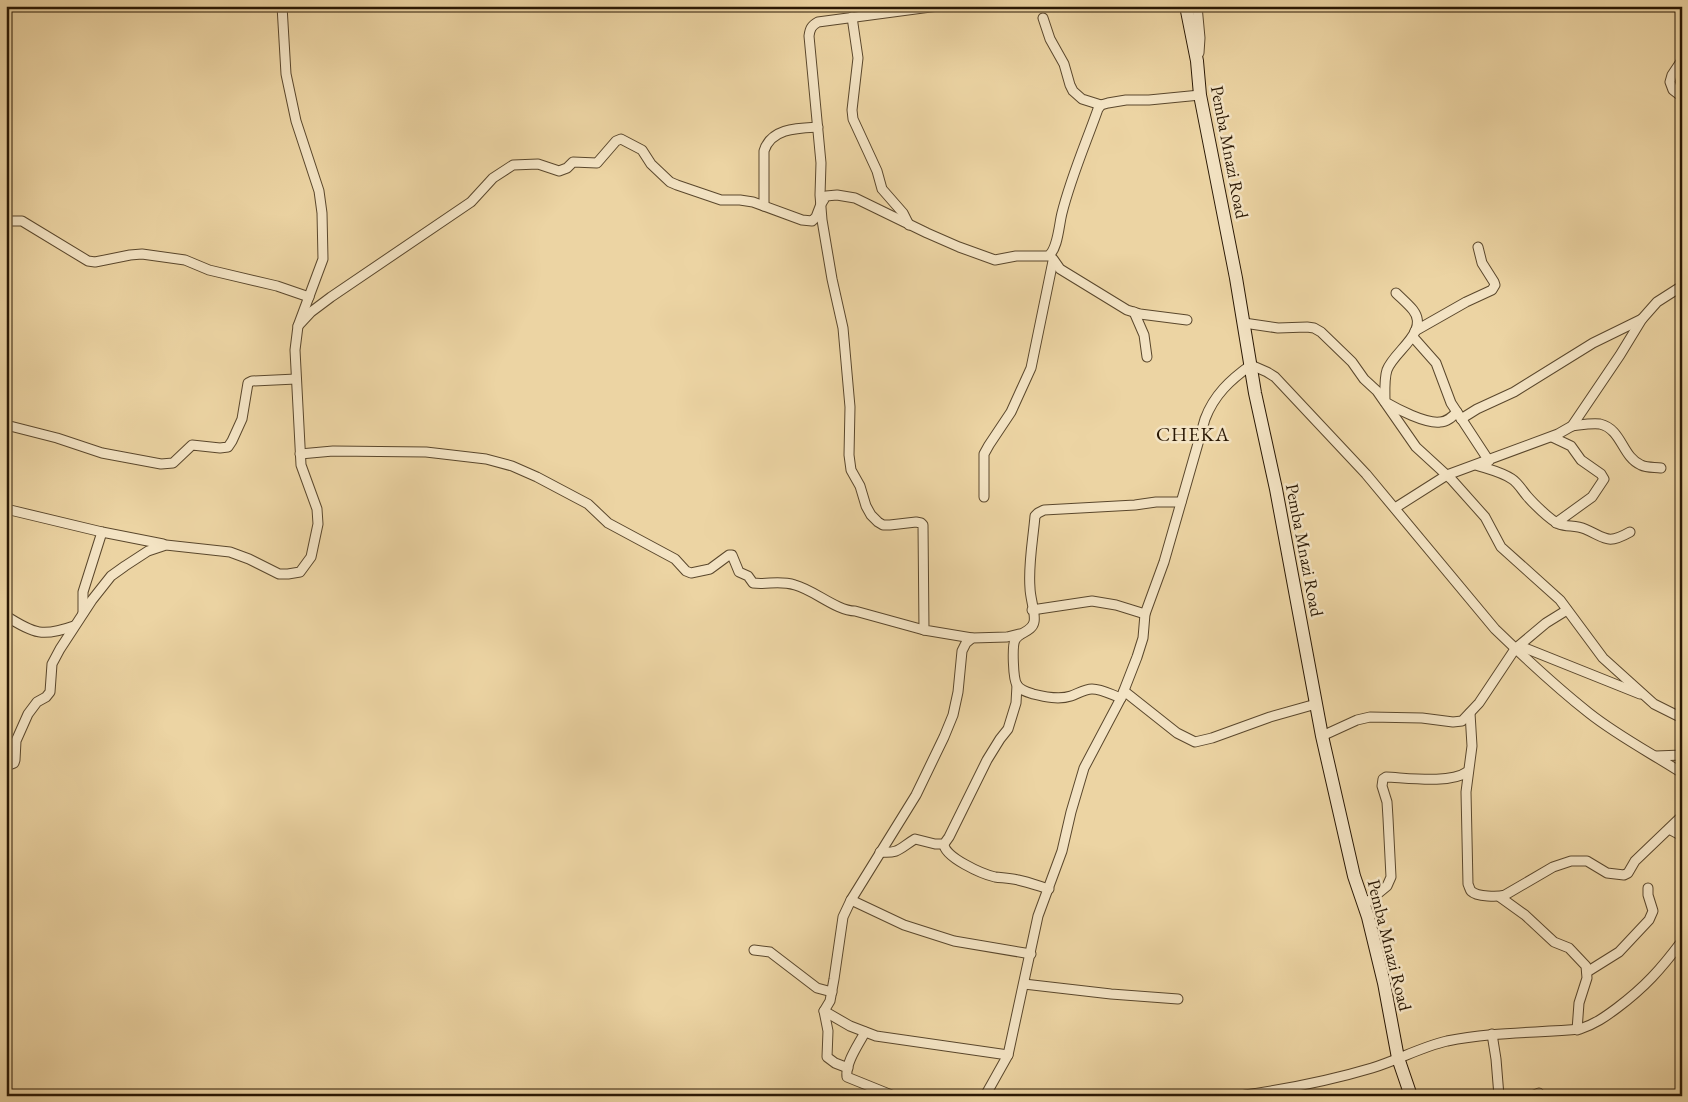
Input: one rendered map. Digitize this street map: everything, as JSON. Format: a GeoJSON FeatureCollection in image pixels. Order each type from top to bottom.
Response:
{"type":"FeatureCollection","features":[{"type":"Feature","properties":{"kind":"main road","name":"Pemba Mnazi Road"},"geometry":{"type":"LineString","coordinates":[[1186,6],[1197,61],[1200,94],[1322,736],[1354,876],[1364,905],[1384,982],[1398,1058],[1411,1096]]}},
{"type":"Feature","properties":{"kind":"street"},"geometry":{"type":"LineString","coordinates":[[6,509],[166,545],[230,552],[279,574],[300,572],[311,557],[318,524],[317,509],[301,465],[294,350],[298,326],[323,259],[322,213],[319,191],[296,121],[286,74],[282,6]]}},
{"type":"Feature","properties":{"kind":"street"},"geometry":{"type":"LineString","coordinates":[[924,630],[923,526],[921,523],[916,522],[890,526],[878,522],[866,506],[860,486],[851,470],[849,455],[850,407],[843,328],[832,279],[821,204],[821,163],[809,36],[811,28],[818,22],[938,6]]}},
{"type":"Feature","properties":{"kind":"street"},"geometry":{"type":"LineString","coordinates":[[1197,6],[1200,52],[1197,61]]}},
{"type":"Feature","properties":{"kind":"street"},"geometry":{"type":"LineString","coordinates":[[852,17],[858,58],[852,110],[853,119],[877,171],[882,189],[903,213],[909,225]]}},
{"type":"Feature","properties":{"kind":"street"},"geometry":{"type":"LineString","coordinates":[[1043,18],[1050,39],[1064,64],[1070,85],[1082,99],[1101,105],[1126,100],[1149,100],[1200,94]]}},
{"type":"Feature","properties":{"kind":"street"},"geometry":{"type":"LineString","coordinates":[[1682,60],[1672,75],[1670,82],[1673,90],[1682,97]]}},
{"type":"Feature","properties":{"kind":"street"},"geometry":{"type":"LineString","coordinates":[[984,497],[984,454],[1011,412],[1031,368],[1061,214],[1072,178],[1101,105]]}},
{"type":"Feature","properties":{"kind":"street"},"geometry":{"type":"LineString","coordinates":[[764,206],[764,152],[770,140],[784,131],[818,127]]}},
{"type":"Feature","properties":{"kind":"street"},"geometry":{"type":"LineString","coordinates":[[298,326],[311,312],[331,297],[471,202],[493,178],[516,164],[526,166],[538,164],[559,171],[567,168],[573,162],[597,164],[616,141],[621,138],[642,150],[651,164],[670,182],[721,200],[740,200],[809,221],[816,218],[823,199],[828,196],[854,198],[959,247],[995,260],[1016,256],[1048,256],[1052,258],[1060,269],[1128,310],[1187,320]]}},
{"type":"Feature","properties":{"kind":"street"},"geometry":{"type":"LineString","coordinates":[[6,221],[22,221],[78,257],[88,261],[95,262],[142,254],[185,260],[209,270],[277,286],[309,297]]}},
{"type":"Feature","properties":{"kind":"street"},"geometry":{"type":"LineString","coordinates":[[1385,402],[1386,371],[1414,334],[1466,302],[1492,290],[1494,282],[1482,263],[1478,247]]}},
{"type":"Feature","properties":{"kind":"street"},"geometry":{"type":"LineString","coordinates":[[1572,426],[1642,319],[1658,302],[1682,286]]}},
{"type":"Feature","properties":{"kind":"street"},"geometry":{"type":"LineString","coordinates":[[1396,293],[1414,310],[1417,319],[1414,334],[1436,363],[1447,396],[1489,461]]}},
{"type":"Feature","properties":{"kind":"street"},"geometry":{"type":"LineString","coordinates":[[1134,312],[1144,335],[1147,356]]}},
{"type":"Feature","properties":{"kind":"street"},"geometry":{"type":"LineString","coordinates":[[1385,402],[1402,412],[1438,422],[1447,420],[1514,392],[1593,343],[1642,319]]}},
{"type":"Feature","properties":{"kind":"street"},"geometry":{"type":"LineString","coordinates":[[1244,323],[1278,328],[1307,327],[1321,332],[1346,355],[1385,402],[1416,447],[1447,475],[1485,517],[1501,547],[1556,595],[1603,658],[1654,704],[1682,718]]}},
{"type":"Feature","properties":{"kind":"street"},"geometry":{"type":"LineString","coordinates":[[985,1096],[1008,1055],[1038,916],[1062,851],[1084,768],[1122,695],[1140,647],[1145,614],[1164,562],[1210,407],[1224,387],[1236,375],[1251,365],[1267,372],[1282,384],[1366,474],[1495,629],[1588,713],[1616,733],[1682,773]]}},
{"type":"Feature","properties":{"kind":"street"},"geometry":{"type":"LineString","coordinates":[[6,425],[57,438],[102,453],[167,464],[173,463],[192,445],[228,447],[242,419],[248,383],[252,381],[296,379]]}},
{"type":"Feature","properties":{"kind":"street"},"geometry":{"type":"LineString","coordinates":[[1395,508],[1447,475],[1552,437],[1572,426],[1597,424],[1608,427],[1619,438],[1635,462],[1645,466],[1661,468]]}},
{"type":"Feature","properties":{"kind":"street"},"geometry":{"type":"LineString","coordinates":[[1552,437],[1571,446],[1581,460],[1601,474],[1604,479],[1592,497],[1556,523]]}},
{"type":"Feature","properties":{"kind":"street"},"geometry":{"type":"LineString","coordinates":[[300,454],[333,451],[426,452],[486,459],[512,466],[537,476],[588,504],[608,522],[676,559],[691,574],[710,569],[729,554],[732,555],[739,572],[748,576],[753,583],[777,581],[797,585],[844,610],[855,611],[924,630],[972,638],[1008,637],[1031,628],[1034,622],[1030,588],[1035,516],[1038,513],[1044,510],[1181,502]]}},
{"type":"Feature","properties":{"kind":"street"},"geometry":{"type":"LineString","coordinates":[[1476,465],[1513,480],[1556,523],[1578,526],[1609,540],[1630,532]]}},
{"type":"Feature","properties":{"kind":"street"},"geometry":{"type":"LineString","coordinates":[[83,613],[83,592],[102,532]]}},
{"type":"Feature","properties":{"kind":"street"},"geometry":{"type":"LineString","coordinates":[[6,766],[14,763],[16,741],[28,714],[37,702],[46,697],[50,692],[52,664],[92,600],[112,576],[148,550],[166,545]]}},
{"type":"Feature","properties":{"kind":"street"},"geometry":{"type":"LineString","coordinates":[[1032,610],[1092,601],[1116,605],[1145,614]]}},
{"type":"Feature","properties":{"kind":"street"},"geometry":{"type":"LineString","coordinates":[[1322,736],[1357,720],[1370,717],[1462,721],[1479,703],[1517,648],[1537,630],[1567,610]]}},
{"type":"Feature","properties":{"kind":"street"},"geometry":{"type":"LineString","coordinates":[[6,616],[21,626],[39,633],[53,633],[74,626]]}},
{"type":"Feature","properties":{"kind":"street"},"geometry":{"type":"LineString","coordinates":[[1019,634],[1013,646],[1017,685],[1016,703],[1008,729],[987,760],[944,844],[945,850],[952,856],[982,872],[1049,889]]}},
{"type":"Feature","properties":{"kind":"street"},"geometry":{"type":"LineString","coordinates":[[848,1068],[835,1063],[827,1057],[828,1031],[824,1011],[830,1001],[832,992],[843,917],[851,900],[916,795],[944,737],[953,715],[958,692],[962,651],[966,643],[972,638]]}},
{"type":"Feature","properties":{"kind":"street"},"geometry":{"type":"LineString","coordinates":[[1517,648],[1644,696]]}},
{"type":"Feature","properties":{"kind":"street"},"geometry":{"type":"LineString","coordinates":[[1017,685],[1023,690],[1061,698],[1092,689],[1122,695],[1177,733],[1195,742],[1316,704]]}},
{"type":"Feature","properties":{"kind":"street"},"geometry":{"type":"LineString","coordinates":[[1470,713],[1472,746],[1467,772],[1466,805],[1468,884],[1470,891],[1500,897],[1554,942],[1569,948],[1582,960],[1587,972],[1580,1003],[1577,1030]]}},
{"type":"Feature","properties":{"kind":"street"},"geometry":{"type":"LineString","coordinates":[[1656,756],[1682,754]]}},
{"type":"Feature","properties":{"kind":"street"},"geometry":{"type":"LineString","coordinates":[[1364,905],[1387,886],[1391,877],[1387,802],[1382,786],[1383,778],[1448,779],[1460,777],[1467,772]]}},
{"type":"Feature","properties":{"kind":"street"},"geometry":{"type":"LineString","coordinates":[[1500,897],[1517,889],[1553,866],[1571,861],[1587,861],[1607,873],[1624,875],[1628,873],[1635,861],[1682,816]]}},
{"type":"Feature","properties":{"kind":"street"},"geometry":{"type":"LineString","coordinates":[[1669,829],[1682,836]]}},
{"type":"Feature","properties":{"kind":"street"},"geometry":{"type":"LineString","coordinates":[[880,852],[891,854],[900,851],[915,839],[935,844],[944,844]]}},
{"type":"Feature","properties":{"kind":"street"},"geometry":{"type":"LineString","coordinates":[[1587,972],[1619,952],[1649,920],[1653,911],[1648,888]]}},
{"type":"Feature","properties":{"kind":"street"},"geometry":{"type":"LineString","coordinates":[[851,900],[904,925],[954,941],[1031,954]]}},
{"type":"Feature","properties":{"kind":"street"},"geometry":{"type":"LineString","coordinates":[[1245,1095],[1374,1068],[1421,1048],[1447,1041],[1492,1034],[1577,1030],[1594,1024],[1639,992],[1660,971],[1682,941]]}},
{"type":"Feature","properties":{"kind":"street"},"geometry":{"type":"LineString","coordinates":[[754,950],[770,952],[817,988],[832,992]]}},
{"type":"Feature","properties":{"kind":"street"},"geometry":{"type":"LineString","coordinates":[[1024,984],[1111,994],[1178,999]]}},
{"type":"Feature","properties":{"kind":"street"},"geometry":{"type":"LineString","coordinates":[[824,1011],[850,1026],[893,1039],[1008,1055]]}},
{"type":"Feature","properties":{"kind":"street"},"geometry":{"type":"LineString","coordinates":[[865,1032],[846,1074],[848,1077],[894,1096]]}},
{"type":"Feature","properties":{"kind":"street"},"geometry":{"type":"LineString","coordinates":[[1492,1034],[1499,1096]]}},
{"type":"Feature","properties":{"kind":"district","name":"CHEKA"},"geometry":{"type":"Point","coordinates":[1193,434]}}]}
